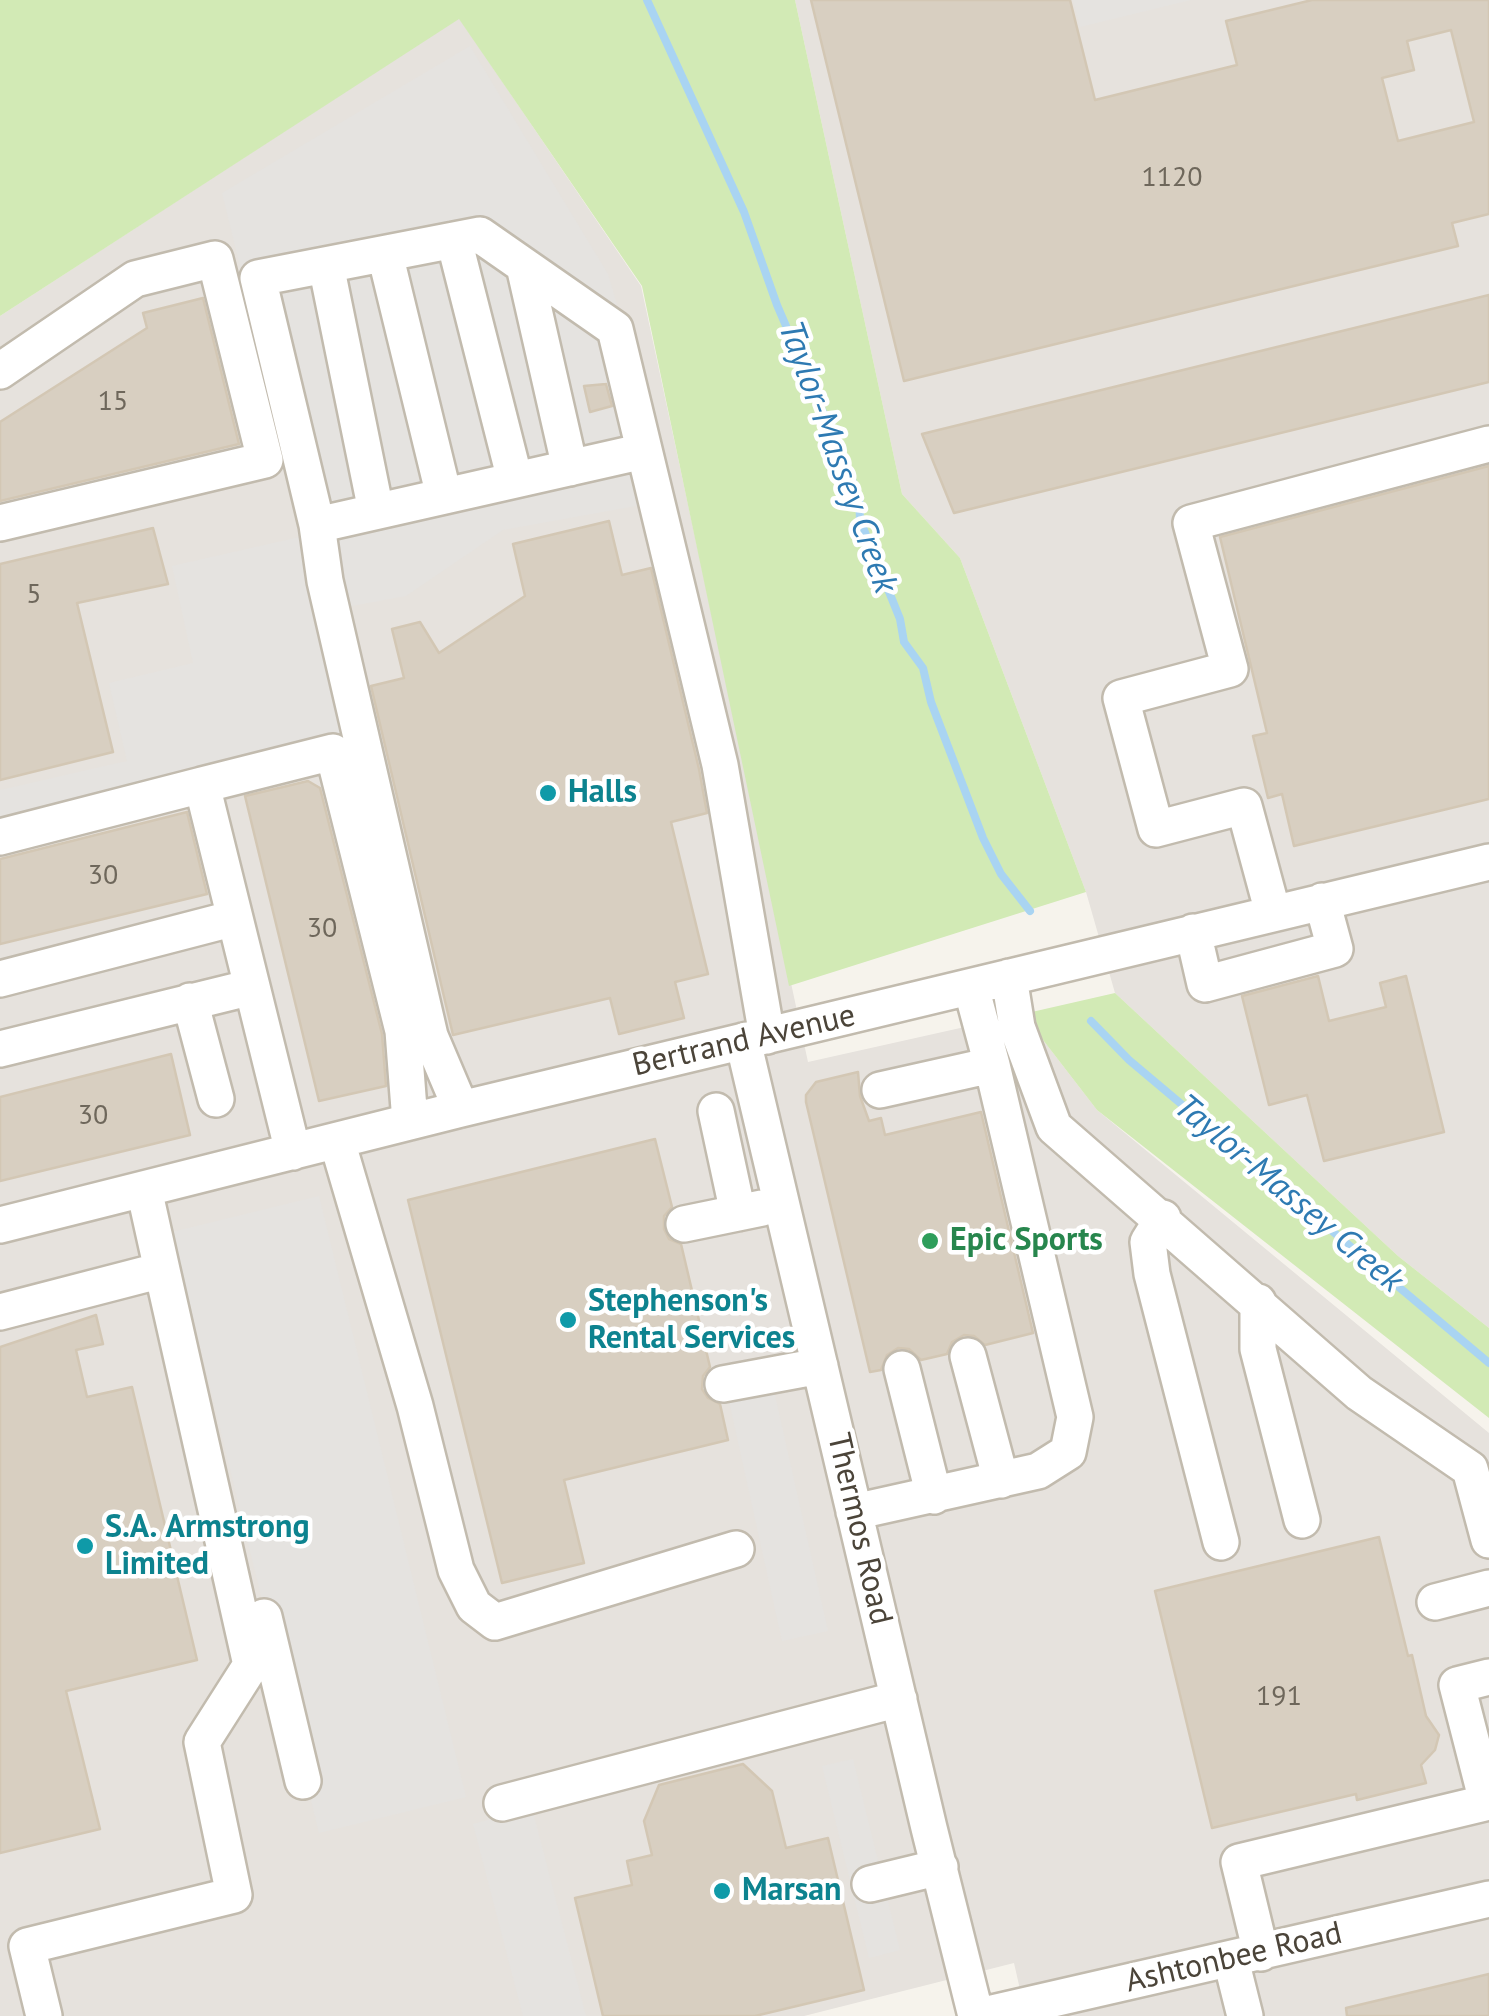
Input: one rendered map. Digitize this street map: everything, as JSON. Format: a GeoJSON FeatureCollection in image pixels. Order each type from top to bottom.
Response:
{"type":"FeatureCollection","features":[{"type":"Feature","properties":{"kind":"street","name":"Thermos Road"},"geometry":{"type":"LineString","coordinates":[[454,240],[480,235],[615,328],[720,764],[755,1038],[782,1204],[898,1699],[978,2016]]}},
{"type":"Feature","properties":{"kind":"street"},"geometry":{"type":"LineString","coordinates":[[461,1110],[430,1036],[258,278],[454,240],[515,480]]}},
{"type":"Feature","properties":{"kind":"street"},"geometry":{"type":"LineString","coordinates":[[385,254],[444,496]]}},
{"type":"Feature","properties":{"kind":"street"},"geometry":{"type":"LineString","coordinates":[[0,371],[135,279],[214,259],[265,460],[0,523]]}},
{"type":"Feature","properties":{"kind":"street"},"geometry":{"type":"LineString","coordinates":[[326,265],[376,511]]}},
{"type":"Feature","properties":{"kind":"street"},"geometry":{"type":"LineString","coordinates":[[524,266],[570,468]]}},
{"type":"Feature","properties":{"kind":"street"},"geometry":{"type":"LineString","coordinates":[[1273,913],[1244,806],[1156,829],[1121,698],[1230,669],[1191,523],[1489,444]]}},
{"type":"Feature","properties":{"kind":"street"},"geometry":{"type":"LineString","coordinates":[[317,525],[644,452]]}},
{"type":"Feature","properties":{"kind":"street"},"geometry":{"type":"LineString","coordinates":[[0,837],[333,752],[403,1031],[410,1122]]}},
{"type":"Feature","properties":{"kind":"street"},"geometry":{"type":"LineString","coordinates":[[202,786],[293,1152]]}},
{"type":"Feature","properties":{"kind":"street","name":"Bertrand Avenue"},"geometry":{"type":"LineString","coordinates":[[0,1225],[1489,862]]}},
{"type":"Feature","properties":{"kind":"street"},"geometry":{"type":"LineString","coordinates":[[1194,932],[1205,984],[1335,949],[1322,901]]}},
{"type":"Feature","properties":{"kind":"street"},"geometry":{"type":"LineString","coordinates":[[0,979],[234,918]]}},
{"type":"Feature","properties":{"kind":"street"},"geometry":{"type":"LineString","coordinates":[[1009,976],[1017,1027],[1054,1126],[1360,1392],[1470,1470],[1489,1540]]}},
{"type":"Feature","properties":{"kind":"street"},"geometry":{"type":"LineString","coordinates":[[854,1512],[1038,1471],[1068,1452],[1075,1418],[970,986]]}},
{"type":"Feature","properties":{"kind":"street"},"geometry":{"type":"LineString","coordinates":[[0,1049],[252,987]]}},
{"type":"Feature","properties":{"kind":"street"},"geometry":{"type":"LineString","coordinates":[[190,1001],[216,1100]]}},
{"type":"Feature","properties":{"kind":"street"},"geometry":{"type":"LineString","coordinates":[[880,1090],[992,1065]]}},
{"type":"Feature","properties":{"kind":"street"},"geometry":{"type":"LineString","coordinates":[[716,1111],[738,1213]]}},
{"type":"Feature","properties":{"kind":"street"},"geometry":{"type":"LineString","coordinates":[[337,1141],[424,1439],[456,1570],[474,1606],[496,1622],[736,1549]]}},
{"type":"Feature","properties":{"kind":"street"},"geometry":{"type":"LineString","coordinates":[[44,2016],[26,1946],[234,1895],[202,1742],[251,1664],[144,1189]]}},
{"type":"Feature","properties":{"kind":"street"},"geometry":{"type":"LineString","coordinates":[[684,1224],[782,1204]]}},
{"type":"Feature","properties":{"kind":"street"},"geometry":{"type":"LineString","coordinates":[[1162,1218],[1148,1242],[1152,1274],[1221,1542]]}},
{"type":"Feature","properties":{"kind":"street"},"geometry":{"type":"LineString","coordinates":[[0,1312],[162,1270]]}},
{"type":"Feature","properties":{"kind":"street"},"geometry":{"type":"LineString","coordinates":[[162,1270],[191,1305],[303,1781]]}},
{"type":"Feature","properties":{"kind":"street"},"geometry":{"type":"LineString","coordinates":[[1258,1302],[1258,1348],[1302,1520]]}},
{"type":"Feature","properties":{"kind":"street"},"geometry":{"type":"LineString","coordinates":[[968,1356],[1001,1480]]}},
{"type":"Feature","properties":{"kind":"street"},"geometry":{"type":"LineString","coordinates":[[723,1384],[820,1366]]}},
{"type":"Feature","properties":{"kind":"street"},"geometry":{"type":"LineString","coordinates":[[902,1369],[934,1496]]}},
{"type":"Feature","properties":{"kind":"street"},"geometry":{"type":"LineString","coordinates":[[1435,1602],[1489,1588]]}},
{"type":"Feature","properties":{"kind":"street"},"geometry":{"type":"LineString","coordinates":[[1246,2016],[1240,1862],[1488,1802],[1458,1684],[1489,1677]]}},
{"type":"Feature","properties":{"kind":"street"},"geometry":{"type":"LineString","coordinates":[[502,1803],[898,1699]]}},
{"type":"Feature","properties":{"kind":"street"},"geometry":{"type":"LineString","coordinates":[[870,1884],[940,1867]]}},
{"type":"Feature","properties":{"kind":"street","name":"Ashtonbee Road"},"geometry":{"type":"LineString","coordinates":[[978,2016],[1489,1899]]}},
{"type":"Feature","properties":{"kind":"shaded area"},"geometry":{"type":"Polygon","coordinates":[[[795,0],[1489,0],[1489,1328],[1398,1256],[1115,993],[1086,892],[960,558],[902,494],[795,0]]]}},
{"type":"Feature","properties":{"kind":"shaded area"},"geometry":{"type":"Polygon","coordinates":[[[1073,0],[1191,0],[1080,27],[1073,0]]]}},
{"type":"Feature","properties":{"kind":"shaded area"},"geometry":{"type":"Polygon","coordinates":[[[459,18],[641,286],[808,1062],[1023,1014],[1097,1110],[1489,1433],[1489,2016],[1026,2016],[1014,1963],[804,2016],[0,2016],[0,316],[459,18]]]}},
{"type":"Feature","properties":{"kind":"shaded area"},"geometry":{"type":"Polygon","coordinates":[[[470,46],[608,274],[674,499],[503,530],[406,596],[325,611],[222,193],[470,46]]]}},
{"type":"Feature","properties":{"kind":"shaded area"},"geometry":{"type":"Polygon","coordinates":[[[304,536],[351,744],[0,822],[0,790],[127,761],[109,683],[193,663],[172,566],[304,536]]]}},
{"type":"Feature","properties":{"kind":"shaded area"},"geometry":{"type":"Polygon","coordinates":[[[319,1196],[466,1797],[319,1833],[172,1232],[319,1196]]]}},
{"type":"Feature","properties":{"kind":"shaded area"},"geometry":{"type":"Polygon","coordinates":[[[774,1391],[828,1631],[782,1641],[729,1401],[774,1391]]]}},
{"type":"Feature","properties":{"kind":"shaded area"},"geometry":{"type":"Polygon","coordinates":[[[853,1759],[900,1950],[869,1958],[822,1766],[853,1759]]]}},
{"type":"Feature","properties":{"kind":"shaded area"},"geometry":{"type":"Polygon","coordinates":[[[532,1808],[586,2016],[523,2016],[473,1824],[532,1808]]]}},
{"type":"Feature","properties":{"kind":"green space"},"geometry":{"type":"Polygon","coordinates":[[[0,0],[795,0],[902,494],[960,558],[1086,892],[789,986],[642,286],[459,19],[0,316],[0,0]]]}},
{"type":"Feature","properties":{"kind":"green space"},"geometry":{"type":"Polygon","coordinates":[[[1115,993],[1398,1256],[1489,1328],[1489,1418],[1097,1110],[1023,1014],[1115,993]]]}},
{"type":"Feature","properties":{"kind":"building"},"geometry":{"type":"Polygon","coordinates":[[[811,0],[1070,0],[1095,100],[1237,65],[1226,21],[1312,0],[1489,0],[1489,214],[1452,223],[1458,246],[904,381],[811,0]],[[1451,30],[1407,41],[1414,70],[1382,78],[1398,141],[1474,122],[1451,30]]]}},
{"type":"Feature","properties":{"kind":"building"},"geometry":{"type":"Polygon","coordinates":[[[1489,295],[1489,382],[954,513],[922,434],[1489,295]]]}},
{"type":"Feature","properties":{"kind":"building"},"geometry":{"type":"Polygon","coordinates":[[[203,298],[239,444],[0,501],[0,422],[147,328],[143,313],[203,298]]]}},
{"type":"Feature","properties":{"kind":"building"},"geometry":{"type":"Polygon","coordinates":[[[606,384],[612,406],[590,412],[584,386],[606,384]]]}},
{"type":"Feature","properties":{"kind":"building"},"geometry":{"type":"Polygon","coordinates":[[[1489,466],[1489,799],[1294,846],[1282,794],[1268,798],[1253,736],[1267,733],[1220,537],[1489,466]]]}},
{"type":"Feature","properties":{"kind":"building","name":"Halls"},"geometry":{"type":"Polygon","coordinates":[[[609,521],[622,575],[651,568],[699,769],[707,813],[671,822],[708,974],[675,982],[684,1018],[619,1034],[610,998],[453,1035],[371,686],[404,678],[392,629],[420,622],[439,653],[525,596],[513,544],[609,521]]]}},
{"type":"Feature","properties":{"kind":"building"},"geometry":{"type":"Polygon","coordinates":[[[153,528],[168,584],[77,603],[113,752],[0,780],[0,564],[153,528]]]}},
{"type":"Feature","properties":{"kind":"building"},"geometry":{"type":"Polygon","coordinates":[[[308,781],[320,788],[382,1034],[386,1086],[319,1101],[245,796],[308,781]]]}},
{"type":"Feature","properties":{"kind":"building"},"geometry":{"type":"Polygon","coordinates":[[[187,812],[207,894],[0,944],[0,859],[187,812]]]}},
{"type":"Feature","properties":{"kind":"building"},"geometry":{"type":"Polygon","coordinates":[[[1318,976],[1329,1021],[1386,1007],[1380,983],[1406,976],[1444,1132],[1324,1161],[1307,1095],[1269,1105],[1242,996],[1318,976]]]}},
{"type":"Feature","properties":{"kind":"building"},"geometry":{"type":"Polygon","coordinates":[[[171,1054],[190,1135],[0,1181],[0,1097],[171,1054]]]}},
{"type":"Feature","properties":{"kind":"building","name":"Epic Sports"},"geometry":{"type":"Polygon","coordinates":[[[858,1072],[860,1096],[869,1121],[881,1118],[885,1135],[981,1112],[1033,1333],[985,1345],[974,1336],[964,1335],[952,1342],[947,1354],[921,1360],[909,1349],[898,1348],[887,1355],[881,1370],[870,1372],[806,1102],[806,1095],[816,1082],[858,1072]]]}},
{"type":"Feature","properties":{"kind":"building","name":"Stephenson's Rental Services"},"geometry":{"type":"Polygon","coordinates":[[[655,1139],[672,1207],[664,1216],[664,1229],[669,1239],[681,1244],[710,1367],[703,1376],[702,1389],[708,1398],[720,1404],[728,1440],[564,1480],[584,1563],[502,1583],[408,1200],[655,1139]]]}},
{"type":"Feature","properties":{"kind":"building","name":"S.A. Armstrong Limited"},"geometry":{"type":"Polygon","coordinates":[[[96,1315],[103,1344],[76,1350],[87,1397],[132,1387],[197,1660],[66,1691],[100,1829],[0,1853],[0,1347],[96,1315]]]}},
{"type":"Feature","properties":{"kind":"building"},"geometry":{"type":"Polygon","coordinates":[[[1379,1537],[1426,1716],[1439,1735],[1435,1750],[1421,1765],[1426,1783],[1357,1800],[1356,1794],[1212,1828],[1155,1591],[1379,1537]]]}},
{"type":"Feature","properties":{"kind":"building","name":"Marsan"},"geometry":{"type":"Polygon","coordinates":[[[743,1764],[772,1791],[786,1848],[828,1838],[864,1990],[755,2016],[603,2016],[575,1898],[632,1885],[627,1861],[652,1855],[644,1821],[659,1785],[743,1764]]]}},
{"type":"Feature","properties":{"kind":"building"},"geometry":{"type":"Polygon","coordinates":[[[1489,1974],[1489,2016],[1347,2016],[1346,2008],[1489,1974]]]}},
{"type":"Feature","properties":{"kind":"waterway","name":"Taylor-Massey Creek"},"geometry":{"type":"LineString","coordinates":[[647,0],[744,212],[777,305],[859,496],[860,520],[900,619],[904,642],[923,668],[931,702],[983,838],[1001,874],[1030,911]]}},
{"type":"Feature","properties":{"kind":"waterway","name":"Taylor-Massey Creek"},"geometry":{"type":"LineString","coordinates":[[1091,1021],[1129,1060],[1489,1363]]}},
{"type":"Feature","properties":{"kind":"place","name":"Halls"},"geometry":{"type":"Point","coordinates":[548,793]}},
{"type":"Feature","properties":{"kind":"place","name":"Epic Sports"},"geometry":{"type":"Point","coordinates":[930,1241]}},
{"type":"Feature","properties":{"kind":"place","name":"Stephenson's Rental Services"},"geometry":{"type":"Point","coordinates":[568,1320]}},
{"type":"Feature","properties":{"kind":"place","name":"S.A. Armstrong Limited"},"geometry":{"type":"Point","coordinates":[85,1546]}},
{"type":"Feature","properties":{"kind":"place","name":"Marsan"},"geometry":{"type":"Point","coordinates":[722,1891]}}]}
